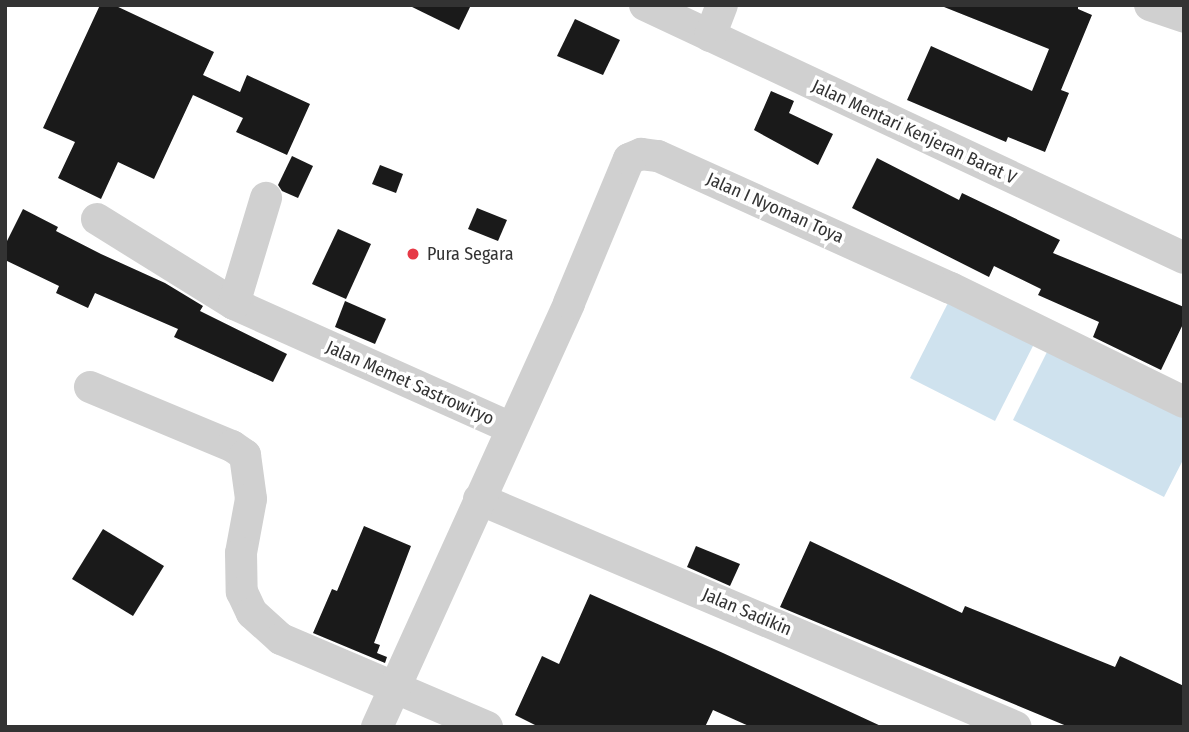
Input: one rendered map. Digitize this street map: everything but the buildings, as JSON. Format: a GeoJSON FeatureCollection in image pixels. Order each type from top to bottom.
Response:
{"type":"FeatureCollection","features":[{"type":"Feature","properties":{"kind":"street","name":"Jalan Mentari Kenjeran Barat V"},"geometry":{"type":"LineString","coordinates":[[645,5],[677,12],[709,36],[1184,258]]}},
{"type":"Feature","properties":{"kind":"street"},"geometry":{"type":"LineString","coordinates":[[709,36],[722,5]]}},
{"type":"Feature","properties":{"kind":"street","name":"Jalan I Nyoman Toya"},"geometry":{"type":"LineString","coordinates":[[511,428],[569,303],[621,172],[629,159],[642,154],[658,156],[951,288],[1184,402]]}},
{"type":"Feature","properties":{"kind":"street"},"geometry":{"type":"LineString","coordinates":[[234,304],[266,198]]}},
{"type":"Feature","properties":{"kind":"street","name":"Jalan Memet Sastrowiryo"},"geometry":{"type":"LineString","coordinates":[[97,219],[234,304],[511,428],[377,727]]}},
{"type":"Feature","properties":{"kind":"street"},"geometry":{"type":"LineString","coordinates":[[90,387],[232,446],[245,455],[251,499],[241,552],[242,592],[252,613],[281,639],[487,727]]}},
{"type":"Feature","properties":{"kind":"street","name":"Jalan Sadikin"},"geometry":{"type":"LineString","coordinates":[[479,499],[1016,727]]}},
{"type":"Feature","properties":{"kind":"water"},"geometry":{"type":"Polygon","coordinates":[[[953,293],[1038,336],[995,421],[910,378],[953,293]]]}},
{"type":"Feature","properties":{"kind":"water"},"geometry":{"type":"Polygon","coordinates":[[[1049,348],[1184,416],[1184,458],[1164,497],[1013,420],[1049,348]]]}},
{"type":"Feature","properties":{"kind":"place","name":"Pura Segara"},"geometry":{"type":"Point","coordinates":[413,254]}}]}
